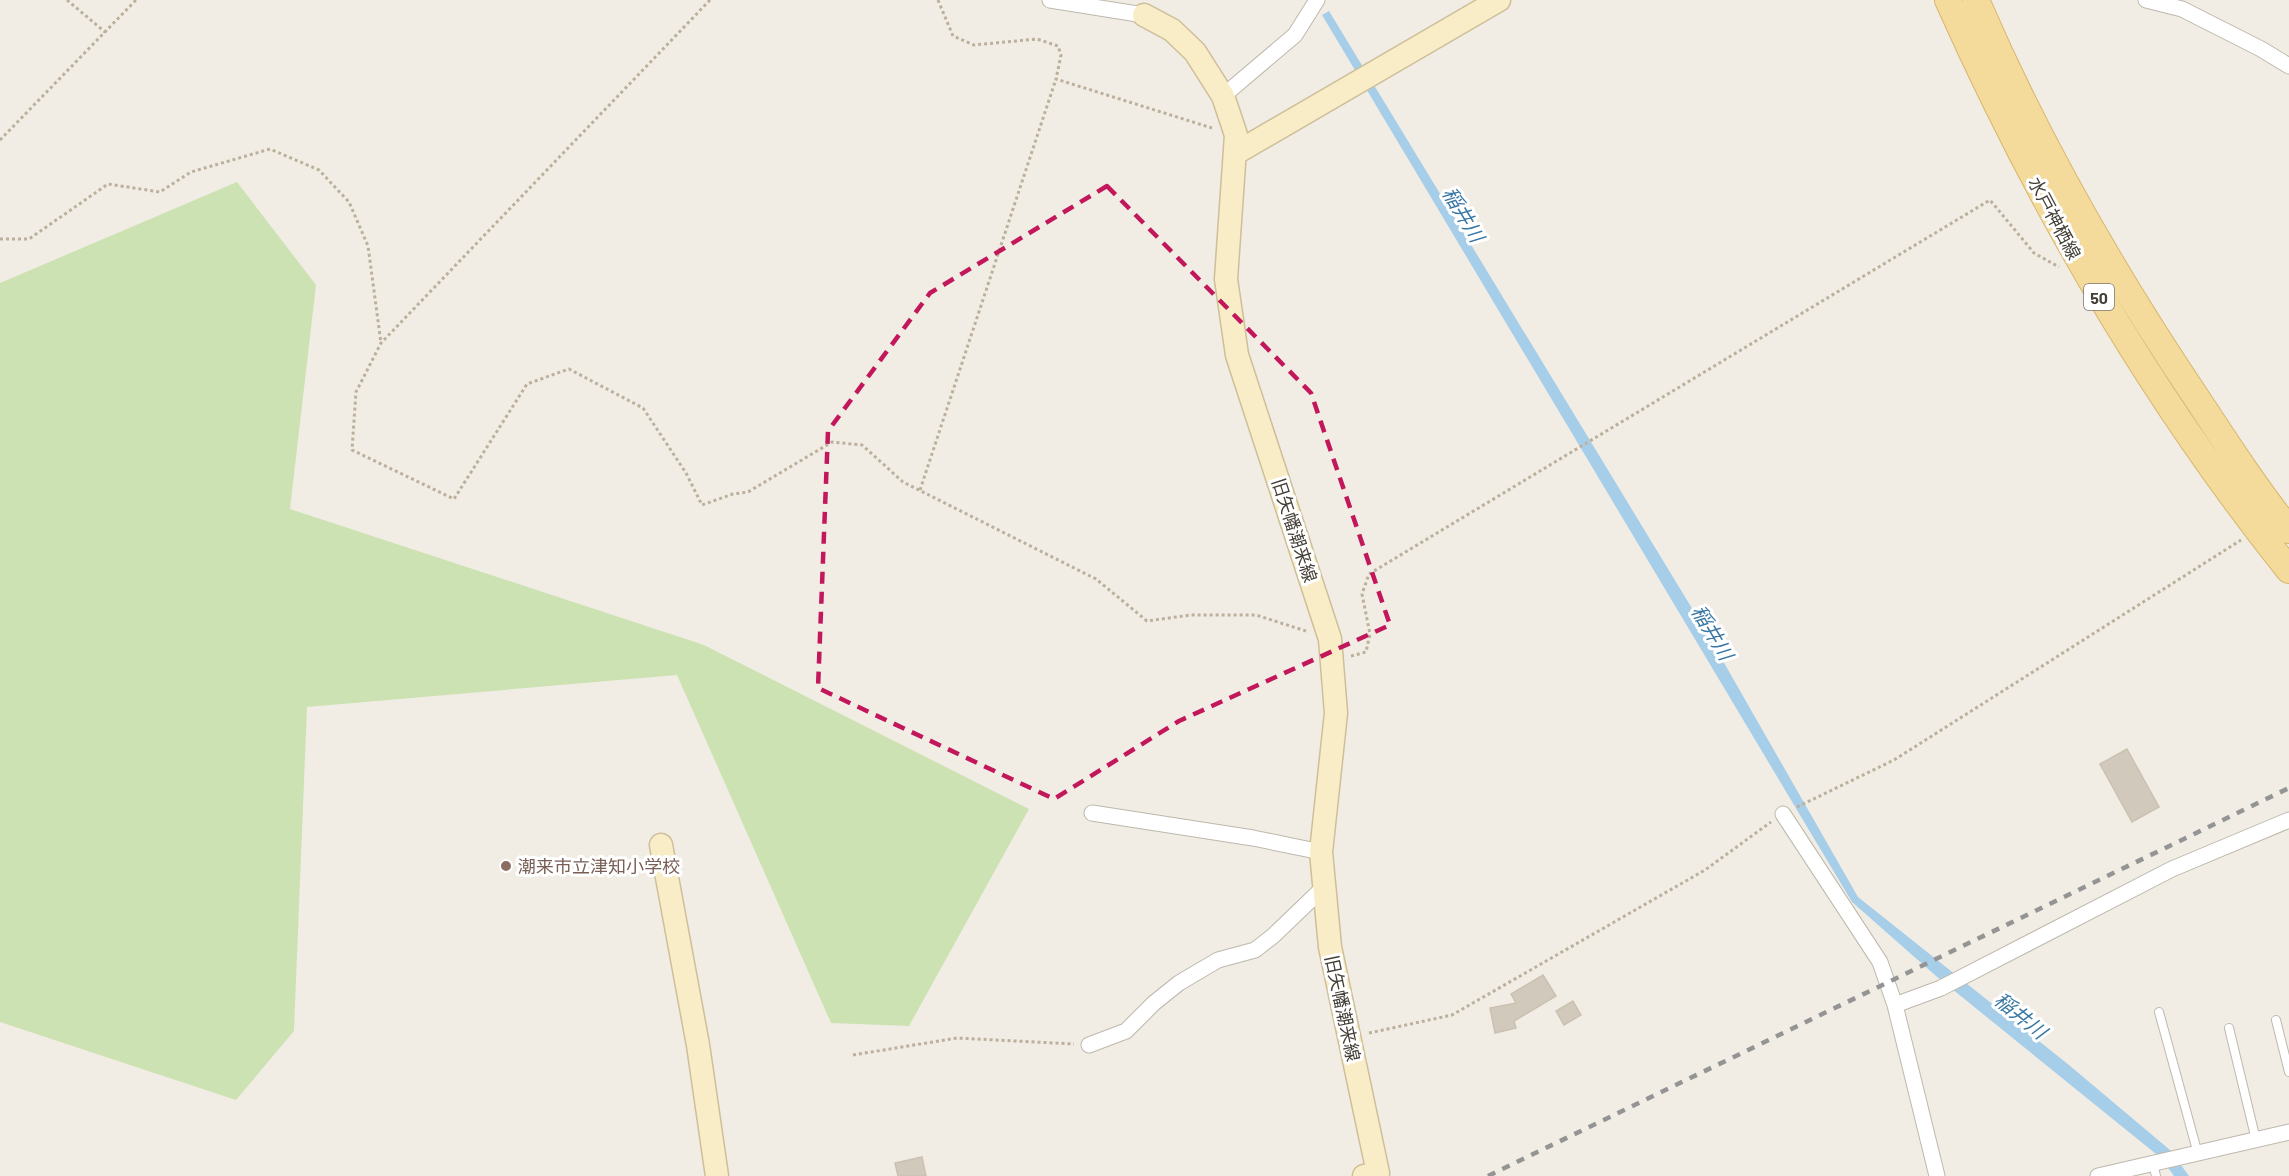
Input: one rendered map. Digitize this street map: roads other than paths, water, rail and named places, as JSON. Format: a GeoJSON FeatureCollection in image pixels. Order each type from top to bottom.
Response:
{"type":"FeatureCollection","features":[{"type":"Feature","properties":{"kind":"main road","name":"水戸神栖線"},"geometry":{"type":"LineString","coordinates":[[1948,0],[2022,158],[2076,259],[2163,397],[2257,530],[2289,570]]}},
{"type":"Feature","properties":{"kind":"main road","name":"水戸神栖線"},"geometry":{"type":"LineString","coordinates":[[1976,0],[2044,143],[2101,249],[2184,380],[2289,530]]}},
{"type":"Feature","properties":{"kind":"street","name":"旧矢幡潮来線"},"geometry":{"type":"LineString","coordinates":[[1050,0],[1144,15],[1172,30],[1196,52],[1223,96],[1236,144],[1227,279],[1237,355],[1331,650],[1336,713],[1321,852],[1330,947],[1374,1175]]}},
{"type":"Feature","properties":{"kind":"street"},"geometry":{"type":"LineString","coordinates":[[1223,96],[1295,35],[1317,0]]}},
{"type":"Feature","properties":{"kind":"street"},"geometry":{"type":"LineString","coordinates":[[1236,144],[1365,78],[1498,0]]}},
{"type":"Feature","properties":{"kind":"street"},"geometry":{"type":"LineString","coordinates":[[2146,0],[2182,9],[2261,49],[2289,66]]}},
{"type":"Feature","properties":{"kind":"street"},"geometry":{"type":"LineString","coordinates":[[1787,812],[1880,962],[1894,1005],[1936,1176]]}},
{"type":"Feature","properties":{"kind":"street"},"geometry":{"type":"LineString","coordinates":[[1092,813],[1253,838],[1321,852]]}},
{"type":"Feature","properties":{"kind":"street"},"geometry":{"type":"LineString","coordinates":[[1894,1005],[1941,988],[2172,869],[2289,820]]}},
{"type":"Feature","properties":{"kind":"street"},"geometry":{"type":"LineString","coordinates":[[661,845],[698,1044],[717,1176]]}},
{"type":"Feature","properties":{"kind":"street"},"geometry":{"type":"LineString","coordinates":[[1089,1044],[1126,1031],[1154,1003],[1179,983],[1218,960],[1255,950],[1324,887]]}},
{"type":"Feature","properties":{"kind":"street"},"geometry":{"type":"LineString","coordinates":[[2098,1176],[2157,1168],[2191,1156],[2289,1132]]}},
{"type":"Feature","properties":{"kind":"lane"},"geometry":{"type":"LineString","coordinates":[[2159,1012],[2191,1156]]}},
{"type":"Feature","properties":{"kind":"lane"},"geometry":{"type":"LineString","coordinates":[[2276,1020],[2289,1072]]}},
{"type":"Feature","properties":{"kind":"lane"},"geometry":{"type":"LineString","coordinates":[[2229,1028],[2256,1140]]}},
{"type":"Feature","properties":{"kind":"water"},"geometry":{"type":"Polygon","coordinates":[[[1329,11],[1707,633],[1858,897],[2069,1065],[2170,1150],[2189,1176],[2174,1176],[2161,1158],[1936,976],[1852,902],[1322,15],[1329,11]]]}},
{"type":"Feature","properties":{"kind":"railway"},"geometry":{"type":"LineString","coordinates":[[1488,1176],[2289,788]]}},
{"type":"Feature","properties":{"kind":"place","name":"潮来市立津知小学校"},"geometry":{"type":"Point","coordinates":[506,866]}},
{"type":"Feature","properties":{"kind":"water label","name":"稲井川"},"geometry":{"type":"Point","coordinates":[1464,214]}},
{"type":"Feature","properties":{"kind":"water label","name":"稲井川"},"geometry":{"type":"Point","coordinates":[1713,632]}},
{"type":"Feature","properties":{"kind":"water label","name":"稲井川"},"geometry":{"type":"Point","coordinates":[2021,1015]}}]}
